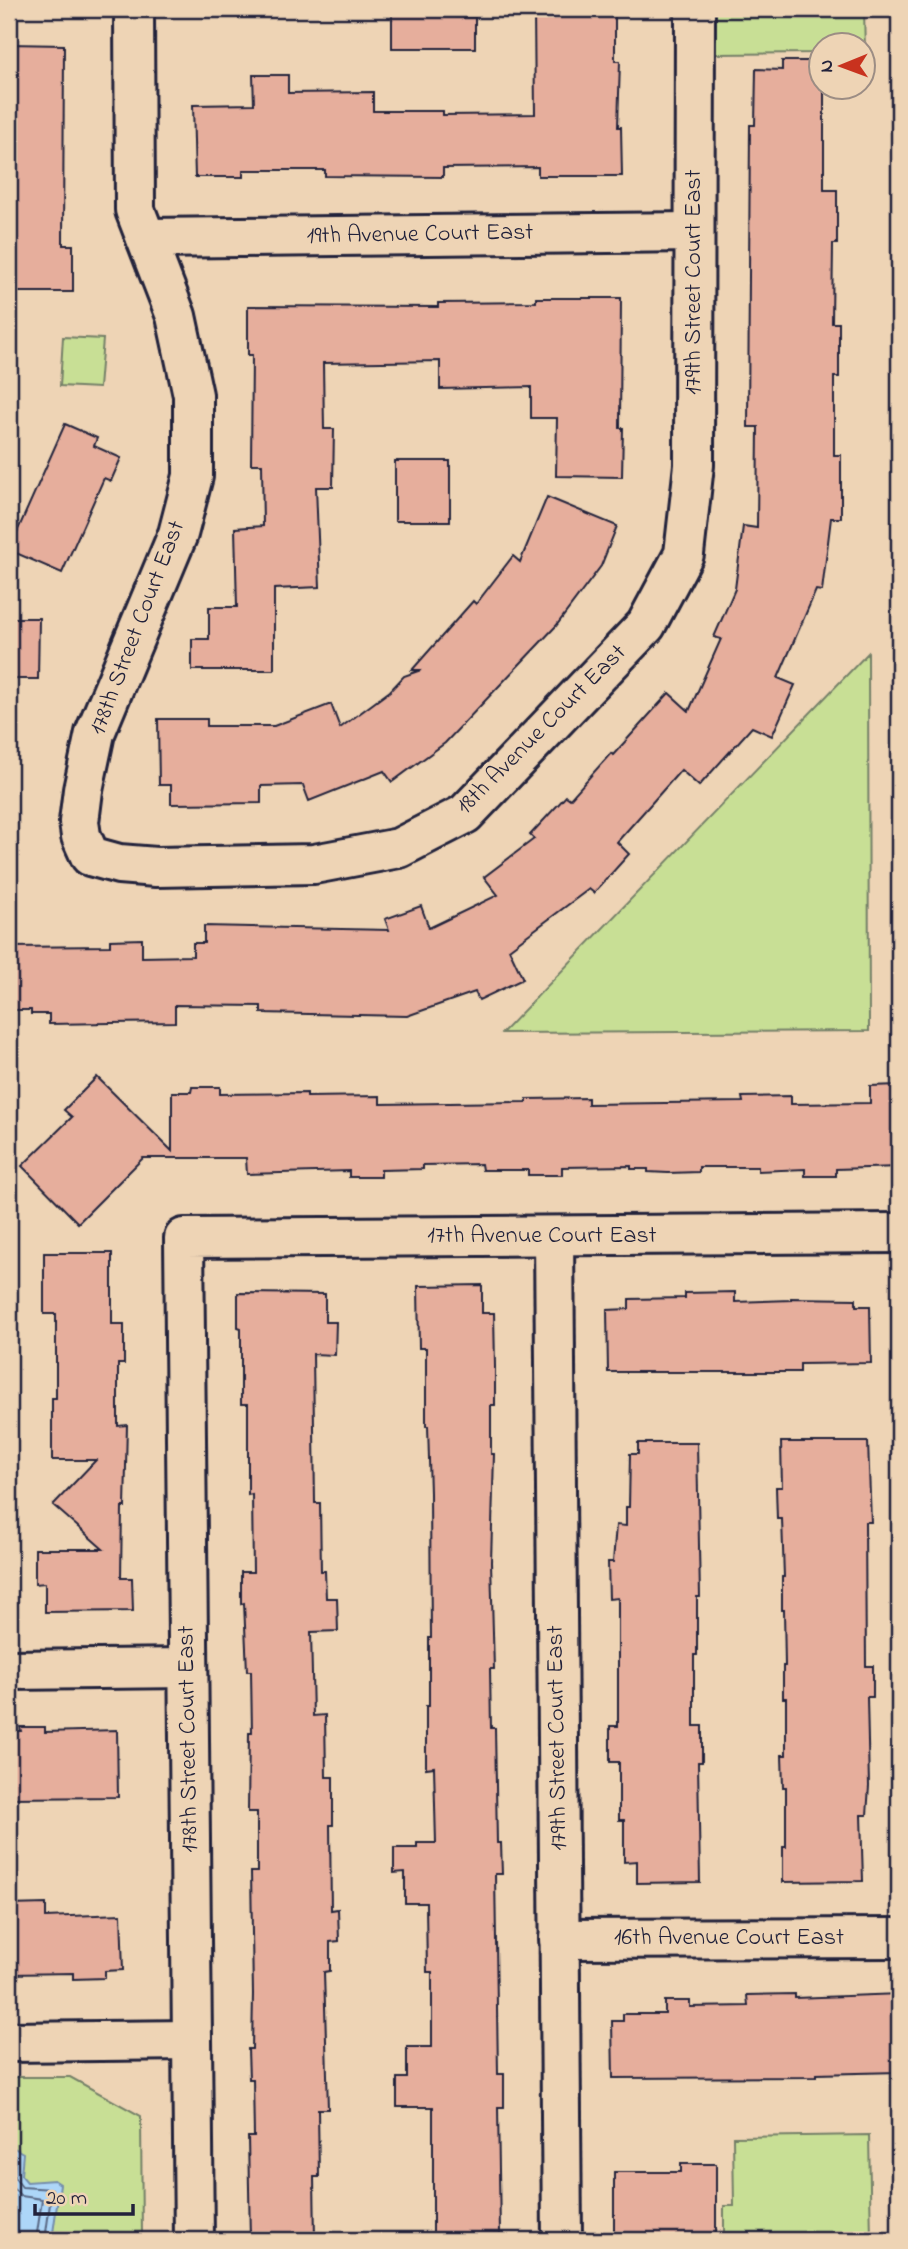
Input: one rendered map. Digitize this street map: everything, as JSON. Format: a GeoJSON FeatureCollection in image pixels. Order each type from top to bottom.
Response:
{"type":"FeatureCollection","features":[{"type":"Feature","properties":{"kind":"street","name":"178th Street Court East"},"geometry":{"type":"LineString","coordinates":[[81,836],[79,822],[83,790],[94,733],[178,534],[193,476],[193,395],[176,316],[135,210],[134,9]]}},
{"type":"Feature","properties":{"kind":"street","name":"179th Street Court East"},"geometry":{"type":"LineString","coordinates":[[684,554],[694,465],[695,9]]}},
{"type":"Feature","properties":{"kind":"street","name":"19th Avenue Court East"},"geometry":{"type":"LineString","coordinates":[[146,237],[694,232]]}},
{"type":"Feature","properties":{"kind":"street","name":"18th Avenue Court East"},"geometry":{"type":"LineString","coordinates":[[81,836],[90,856],[120,864],[156,867],[314,864],[399,848],[465,814],[646,625],[684,554]]}},
{"type":"Feature","properties":{"kind":"street","name":"17th Avenue Court East"},"geometry":{"type":"LineString","coordinates":[[184,1238],[899,1233]]}},
{"type":"Feature","properties":{"kind":"street","name":"179th Street Court East"},"geometry":{"type":"LineString","coordinates":[[554,1236],[562,2240]]}},
{"type":"Feature","properties":{"kind":"street","name":"178th Street Court East"},"geometry":{"type":"LineString","coordinates":[[184,1238],[194,2240]]}},
{"type":"Feature","properties":{"kind":"street"},"geometry":{"type":"LineString","coordinates":[[9,1670],[188,1668]]}},
{"type":"Feature","properties":{"kind":"street","name":"16th Avenue Court East"},"geometry":{"type":"LineString","coordinates":[[559,1939],[899,1938]]}},
{"type":"Feature","properties":{"kind":"street"},"geometry":{"type":"LineString","coordinates":[[9,2042],[192,2040]]}},
{"type":"Feature","properties":{"kind":"green space"},"geometry":{"type":"Polygon","coordinates":[[[713,9],[864,9],[865,32],[806,32],[806,53],[714,54],[713,9]]]}},
{"type":"Feature","properties":{"kind":"green space"},"geometry":{"type":"Polygon","coordinates":[[[63,337],[103,339],[99,388],[60,386],[63,337]]]}},
{"type":"Feature","properties":{"kind":"green space"},"geometry":{"type":"Polygon","coordinates":[[[868,653],[869,1031],[502,1033],[868,653]]]}},
{"type":"Feature","properties":{"kind":"green space"},"geometry":{"type":"Polygon","coordinates":[[[9,2077],[70,2077],[141,2116],[142,2240],[9,2240],[9,2077]]]}},
{"type":"Feature","properties":{"kind":"green space"},"geometry":{"type":"Polygon","coordinates":[[[869,2135],[871,2240],[724,2240],[724,2206],[734,2206],[733,2137],[869,2135]]]}},
{"type":"Feature","properties":{"kind":"water"},"geometry":{"type":"Polygon","coordinates":[[[9,2148],[23,2153],[21,2175],[27,2182],[54,2180],[60,2184],[52,2240],[9,2240],[9,2148]]]}},
{"type":"Feature","properties":{"kind":"building"},"geometry":{"type":"Polygon","coordinates":[[[392,9],[455,9],[456,17],[475,17],[475,48],[392,48],[392,9]]]}},
{"type":"Feature","properties":{"kind":"building"},"geometry":{"type":"Polygon","coordinates":[[[534,9],[615,9],[615,61],[620,61],[618,127],[621,127],[622,176],[538,176],[538,167],[443,168],[443,177],[325,176],[325,170],[243,170],[243,177],[195,177],[193,105],[254,104],[253,75],[288,75],[288,93],[373,92],[373,111],[443,111],[443,115],[535,114],[534,9]]]}},
{"type":"Feature","properties":{"kind":"building"},"geometry":{"type":"Polygon","coordinates":[[[9,44],[64,45],[63,245],[73,245],[73,292],[11,292],[9,44]]]}},
{"type":"Feature","properties":{"kind":"building"},"geometry":{"type":"Polygon","coordinates":[[[782,61],[806,61],[806,102],[824,102],[824,190],[837,190],[832,323],[839,323],[839,377],[834,377],[834,455],[841,455],[841,518],[831,518],[822,591],[816,590],[778,678],[795,685],[772,736],[752,727],[699,786],[681,770],[617,842],[629,854],[594,893],[589,889],[509,949],[523,979],[479,1000],[475,992],[407,1016],[261,1013],[261,1006],[175,1005],[175,1022],[49,1024],[49,1014],[31,1014],[31,1010],[9,1010],[9,947],[110,946],[110,940],[142,939],[142,957],[193,956],[193,943],[204,943],[204,926],[389,930],[385,919],[421,906],[429,928],[498,895],[484,877],[534,839],[530,835],[566,796],[570,799],[669,693],[689,711],[721,639],[714,637],[735,589],[743,526],[757,528],[758,427],[748,427],[750,125],[755,125],[756,69],[782,70],[782,61]]]}},
{"type":"Feature","properties":{"kind":"building"},"geometry":{"type":"Polygon","coordinates":[[[536,298],[621,298],[622,477],[556,476],[557,418],[531,418],[531,387],[440,389],[440,361],[323,363],[324,429],[334,429],[333,487],[316,487],[320,587],[274,589],[274,670],[192,670],[192,639],[209,639],[209,607],[237,607],[235,528],[263,526],[262,464],[251,464],[252,355],[248,355],[248,306],[438,307],[438,303],[536,302],[536,298]]]}},
{"type":"Feature","properties":{"kind":"building"},"geometry":{"type":"Polygon","coordinates":[[[65,424],[97,438],[94,446],[121,458],[111,481],[104,478],[62,573],[9,550],[65,424]]]}},
{"type":"Feature","properties":{"kind":"building"},"geometry":{"type":"Polygon","coordinates":[[[395,461],[450,461],[450,521],[395,521],[395,461]]]}},
{"type":"Feature","properties":{"kind":"building"},"geometry":{"type":"Polygon","coordinates":[[[547,497],[617,526],[601,566],[556,626],[445,743],[392,782],[384,771],[309,801],[303,785],[261,786],[261,803],[171,804],[171,785],[159,785],[158,719],[207,719],[207,726],[274,726],[331,704],[340,728],[390,691],[404,676],[421,670],[412,670],[473,601],[476,604],[513,556],[520,562],[547,497]]]}},
{"type":"Feature","properties":{"kind":"building"},"geometry":{"type":"Polygon","coordinates":[[[9,618],[39,618],[38,679],[9,679],[9,618]]]}},
{"type":"Feature","properties":{"kind":"building"},"geometry":{"type":"Polygon","coordinates":[[[97,1077],[172,1151],[172,1092],[191,1092],[192,1087],[220,1087],[220,1094],[380,1096],[380,1104],[527,1102],[527,1099],[588,1098],[588,1104],[743,1102],[742,1097],[791,1096],[791,1104],[870,1103],[870,1086],[899,1085],[899,1167],[836,1169],[836,1176],[805,1176],[805,1169],[758,1171],[758,1167],[699,1167],[699,1172],[668,1173],[631,1169],[631,1166],[562,1167],[562,1175],[528,1175],[528,1170],[482,1170],[481,1164],[423,1165],[423,1169],[381,1170],[381,1177],[349,1177],[349,1171],[247,1174],[246,1158],[143,1158],[78,1223],[22,1166],[72,1117],[64,1110],[97,1077]]]}},
{"type":"Feature","properties":{"kind":"building"},"geometry":{"type":"Polygon","coordinates":[[[44,1253],[112,1253],[112,1324],[124,1324],[124,1364],[118,1364],[118,1426],[127,1425],[121,1578],[132,1578],[133,1611],[45,1612],[45,1583],[35,1584],[35,1549],[103,1549],[53,1505],[96,1460],[52,1460],[52,1398],[56,1398],[56,1314],[44,1314],[44,1253]]]}},
{"type":"Feature","properties":{"kind":"building"},"geometry":{"type":"Polygon","coordinates":[[[482,1285],[482,1313],[494,1313],[495,1405],[491,1405],[491,1454],[494,1454],[491,1562],[494,1669],[490,1669],[491,1728],[495,1728],[497,1843],[501,1843],[502,1874],[495,1874],[498,2074],[504,2074],[504,2107],[498,2107],[500,2234],[494,2234],[494,2240],[433,2240],[433,2107],[397,2107],[397,2078],[407,2078],[407,2047],[432,2047],[432,1972],[427,1972],[426,1903],[405,1903],[405,1872],[394,1873],[394,1848],[417,1848],[417,1843],[436,1843],[434,1767],[426,1768],[426,1706],[429,1706],[431,1638],[430,1493],[426,1426],[426,1348],[419,1348],[418,1286],[482,1285]]]}},
{"type":"Feature","properties":{"kind":"building"},"geometry":{"type":"Polygon","coordinates":[[[735,1292],[735,1302],[791,1298],[856,1299],[856,1306],[870,1306],[871,1363],[800,1364],[800,1372],[608,1372],[607,1310],[629,1309],[629,1299],[685,1298],[685,1293],[735,1292]]]}},
{"type":"Feature","properties":{"kind":"building"},"geometry":{"type":"Polygon","coordinates":[[[238,1293],[325,1294],[325,1322],[336,1322],[335,1355],[313,1354],[315,1503],[320,1503],[321,1571],[325,1571],[326,1598],[337,1598],[338,1631],[311,1632],[313,1716],[325,1715],[326,1777],[333,1777],[333,1825],[330,1825],[331,1910],[338,1909],[339,1941],[330,1942],[330,1971],[324,1972],[328,2109],[318,2109],[319,2177],[314,2177],[315,2240],[250,2239],[248,2137],[254,2137],[253,2079],[249,2079],[248,2049],[252,2049],[251,1872],[257,1872],[257,1812],[248,1812],[249,1733],[252,1733],[251,1671],[247,1671],[241,1572],[253,1572],[252,1494],[248,1495],[248,1404],[241,1404],[238,1293]]]}},
{"type":"Feature","properties":{"kind":"building"},"geometry":{"type":"Polygon","coordinates":[[[781,1442],[868,1442],[871,1522],[865,1522],[866,1666],[873,1666],[873,1697],[867,1697],[869,1786],[867,1815],[861,1815],[863,1881],[783,1882],[783,1847],[786,1847],[786,1787],[783,1787],[782,1755],[786,1755],[782,1610],[784,1577],[782,1519],[777,1519],[776,1487],[782,1487],[781,1442]]]}},
{"type":"Feature","properties":{"kind":"building"},"geometry":{"type":"Polygon","coordinates":[[[638,1443],[697,1443],[700,1597],[697,1597],[697,1655],[694,1655],[694,1726],[702,1726],[702,1762],[698,1762],[700,1882],[637,1883],[637,1861],[624,1862],[624,1820],[619,1820],[619,1762],[610,1762],[610,1726],[618,1726],[618,1598],[609,1599],[608,1562],[613,1562],[616,1525],[626,1526],[630,1454],[638,1454],[638,1443]]]}},
{"type":"Feature","properties":{"kind":"building"},"geometry":{"type":"Polygon","coordinates":[[[20,1727],[45,1727],[45,1732],[117,1730],[118,1797],[9,1798],[9,1736],[16,1736],[16,1731],[21,1731],[20,1727]]]}},
{"type":"Feature","properties":{"kind":"building"},"geometry":{"type":"Polygon","coordinates":[[[46,1904],[46,1917],[121,1914],[123,1970],[105,1971],[105,1978],[73,1979],[73,1973],[9,1974],[9,1905],[46,1904]]]}},
{"type":"Feature","properties":{"kind":"building"},"geometry":{"type":"Polygon","coordinates":[[[795,1994],[795,1998],[899,1994],[899,2072],[816,2074],[816,2077],[613,2078],[612,2021],[623,2021],[623,2014],[665,2014],[665,2001],[690,2001],[690,2007],[748,2006],[747,1995],[795,1994]]]}},
{"type":"Feature","properties":{"kind":"building"},"geometry":{"type":"Polygon","coordinates":[[[681,2164],[716,2164],[716,2238],[614,2240],[614,2172],[681,2172],[681,2164]]]}}]}
